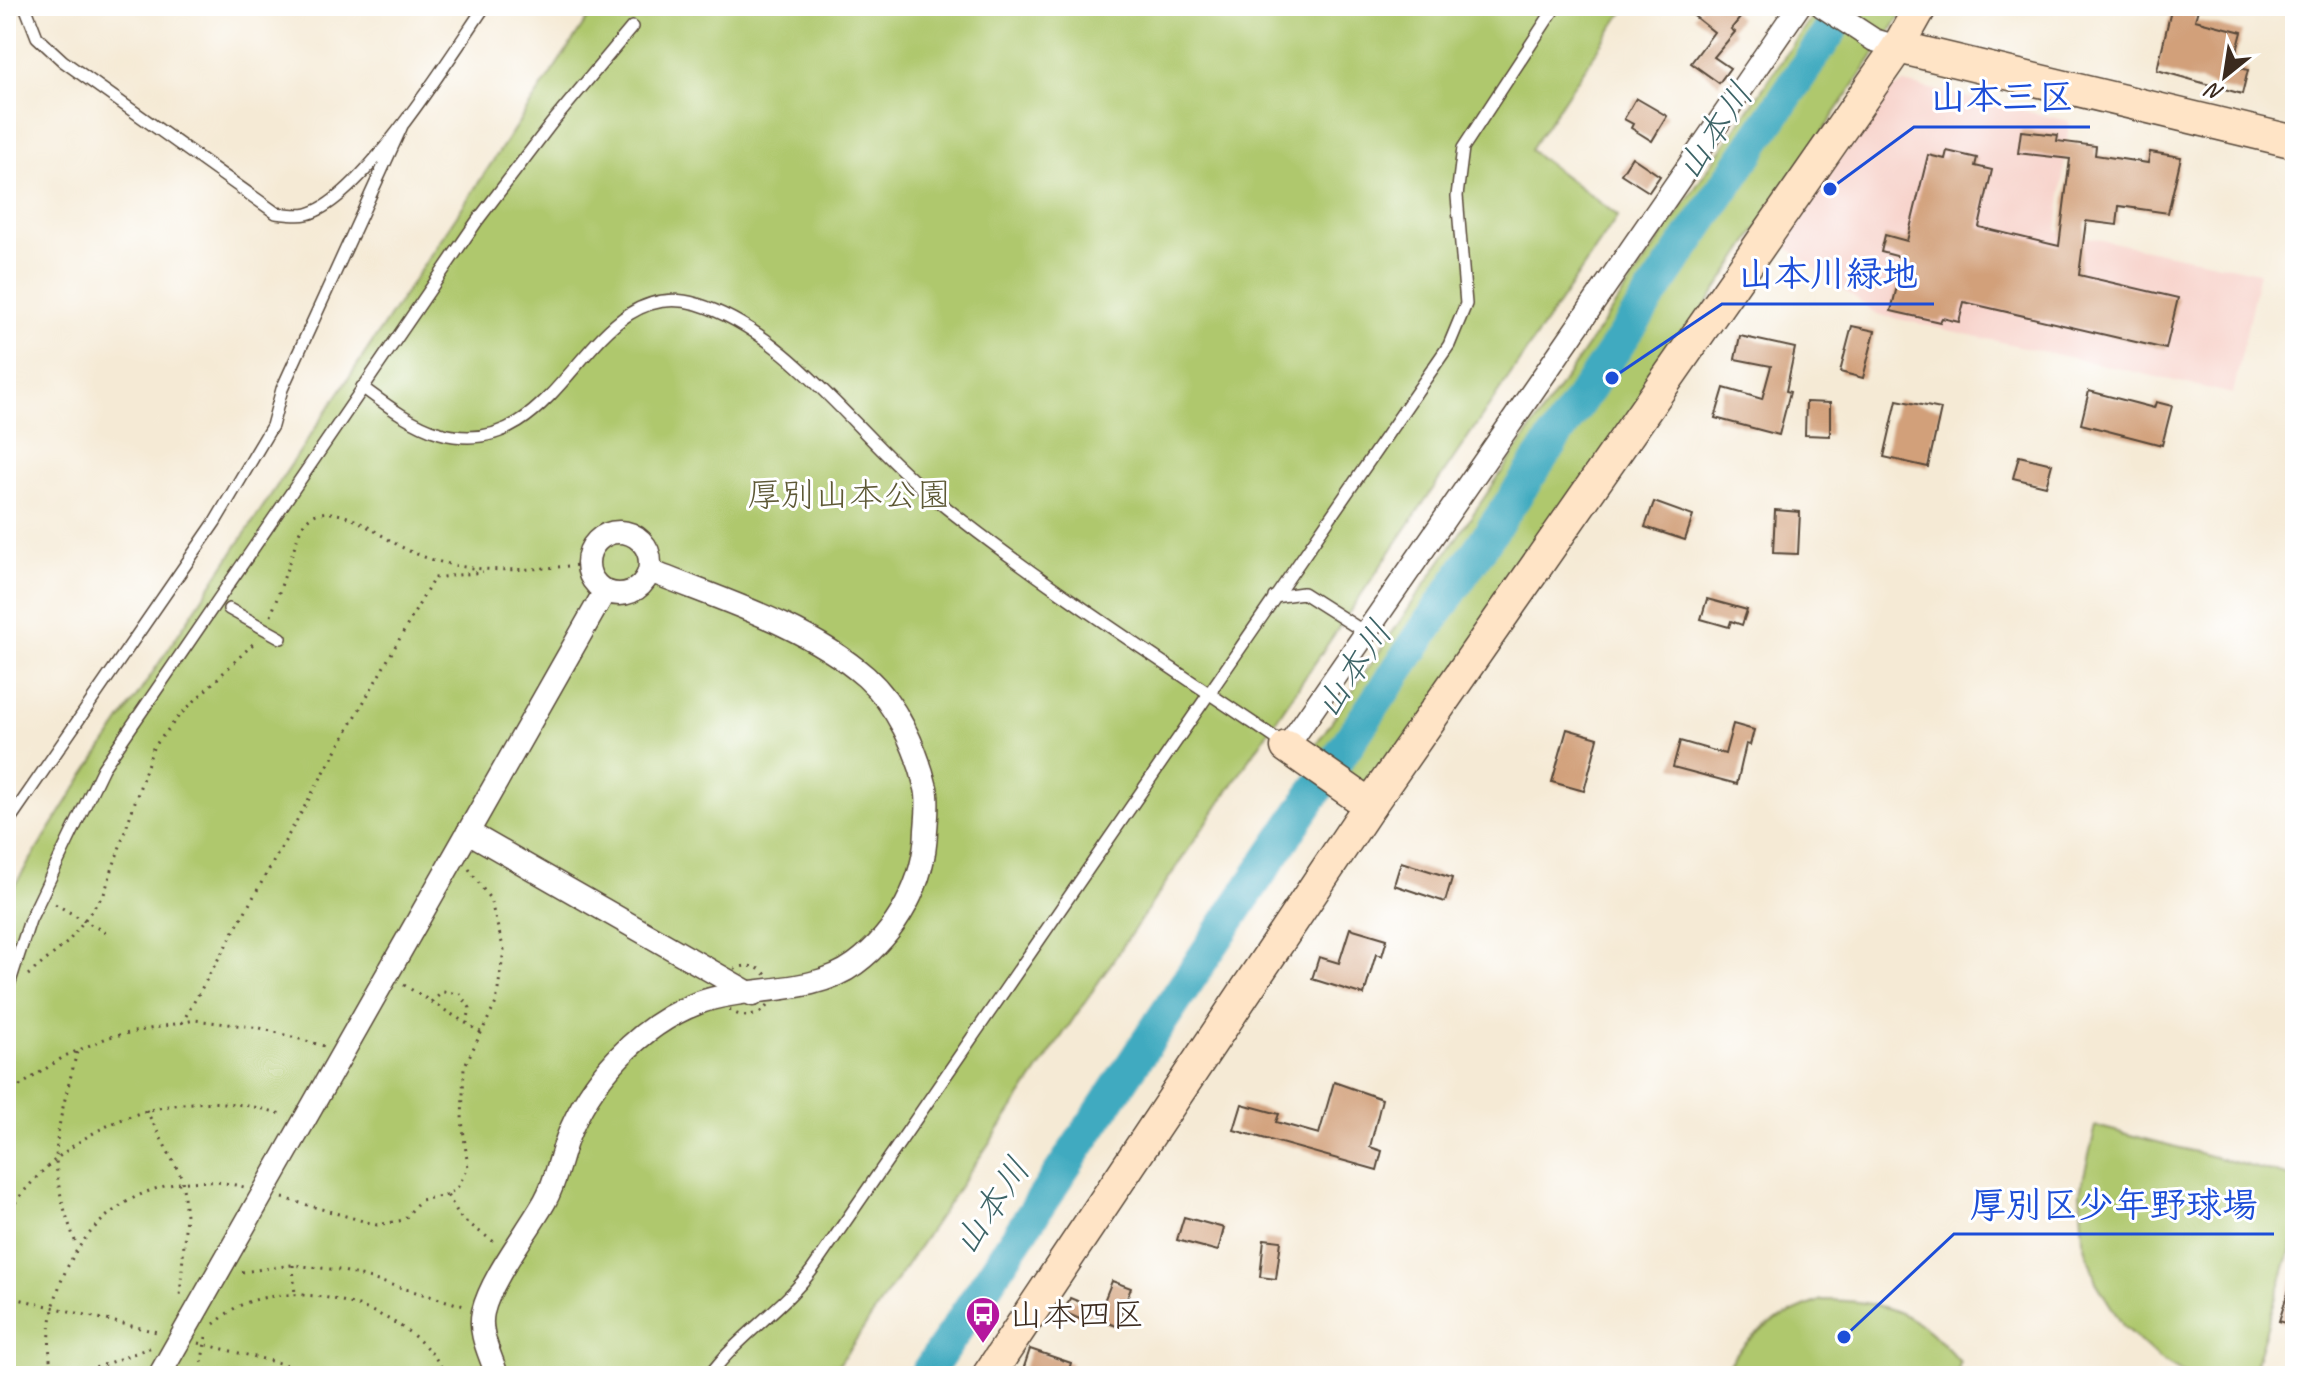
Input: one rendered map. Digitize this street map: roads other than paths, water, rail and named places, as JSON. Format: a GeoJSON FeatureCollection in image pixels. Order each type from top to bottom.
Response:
{"type":"FeatureCollection","features":[{"type":"Feature","properties":{"kind":"street"},"geometry":{"type":"LineString","coordinates":[[1370,805],[1293,751],[1366,633],[1799,6]]}},
{"type":"Feature","properties":{"kind":"street"},"geometry":{"type":"LineString","coordinates":[[1822,6],[1874,40],[1898,47],[2295,142]]}},
{"type":"Feature","properties":{"kind":"street"},"geometry":{"type":"LineString","coordinates":[[988,1376],[1370,805],[1898,47],[1921,6]]}},
{"type":"Feature","properties":{"kind":"street"},"geometry":{"type":"LineString","coordinates":[[615,532],[625,533],[646,547],[650,571],[641,586],[632,592],[614,594],[605,591],[593,579],[588,564],[598,540],[615,532]]}},
{"type":"Feature","properties":{"kind":"street"},"geometry":{"type":"LineString","coordinates":[[497,1376],[482,1334],[483,1311],[557,1178],[567,1140],[608,1068],[661,1022],[698,1003],[758,998],[854,965],[894,925],[916,887],[926,842],[927,790],[895,712],[866,678],[817,645],[752,612],[650,571]]}},
{"type":"Feature","properties":{"kind":"street"},"geometry":{"type":"LineString","coordinates":[[159,1376],[605,591]]}},
{"type":"Feature","properties":{"kind":"street"},"geometry":{"type":"LineString","coordinates":[[468,832],[758,998]]}},
{"type":"Feature","properties":{"kind":"lane"},"geometry":{"type":"LineString","coordinates":[[25,6],[37,37],[63,61],[276,213],[305,215],[327,205],[401,128],[485,6]]}},
{"type":"Feature","properties":{"kind":"lane"},"geometry":{"type":"LineString","coordinates":[[709,1376],[734,1344],[784,1304],[812,1270],[1449,345],[1466,304],[1457,196],[1463,148],[1556,6]]}},
{"type":"Feature","properties":{"kind":"lane"},"geometry":{"type":"LineString","coordinates":[[6,994],[40,898],[103,768],[477,221],[551,124],[632,27]]}},
{"type":"Feature","properties":{"kind":"lane"},"geometry":{"type":"LineString","coordinates":[[6,825],[215,522],[272,426],[282,389],[314,326],[401,128]]}},
{"type":"Feature","properties":{"kind":"lane"},"geometry":{"type":"LineString","coordinates":[[362,387],[390,407],[440,433],[499,434],[539,408],[607,331],[632,312],[658,303],[692,303],[724,314],[762,337],[926,492],[1052,588],[1293,751]]}},
{"type":"Feature","properties":{"kind":"lane"},"geometry":{"type":"LineString","coordinates":[[1274,597],[1303,593],[1366,633]]}},
{"type":"Feature","properties":{"kind":"lane"},"geometry":{"type":"LineString","coordinates":[[229,609],[281,638]]}},
{"type":"Feature","properties":{"kind":"waterway","name":"山本川"},"geometry":{"type":"LineString","coordinates":[[925,1376],[1231,916],[1847,6]]}},
{"type":"Feature","properties":{"kind":"place","name":"山本三区"},"geometry":{"type":"Point","coordinates":[1830,189]}},
{"type":"Feature","properties":{"kind":"place","name":"山本川緑地"},"geometry":{"type":"Point","coordinates":[1612,378]}},
{"type":"Feature","properties":{"kind":"place","name":"厚別区少年野球場"},"geometry":{"type":"Point","coordinates":[1844,1337]}},
{"type":"Feature","properties":{"kind":"place","name":"山本四区"},"geometry":{"type":"Point","coordinates":[983,1345]}},
{"type":"Feature","properties":{"kind":"park label","name":"厚別山本公園"},"geometry":{"type":"Point","coordinates":[849,494]}}]}
